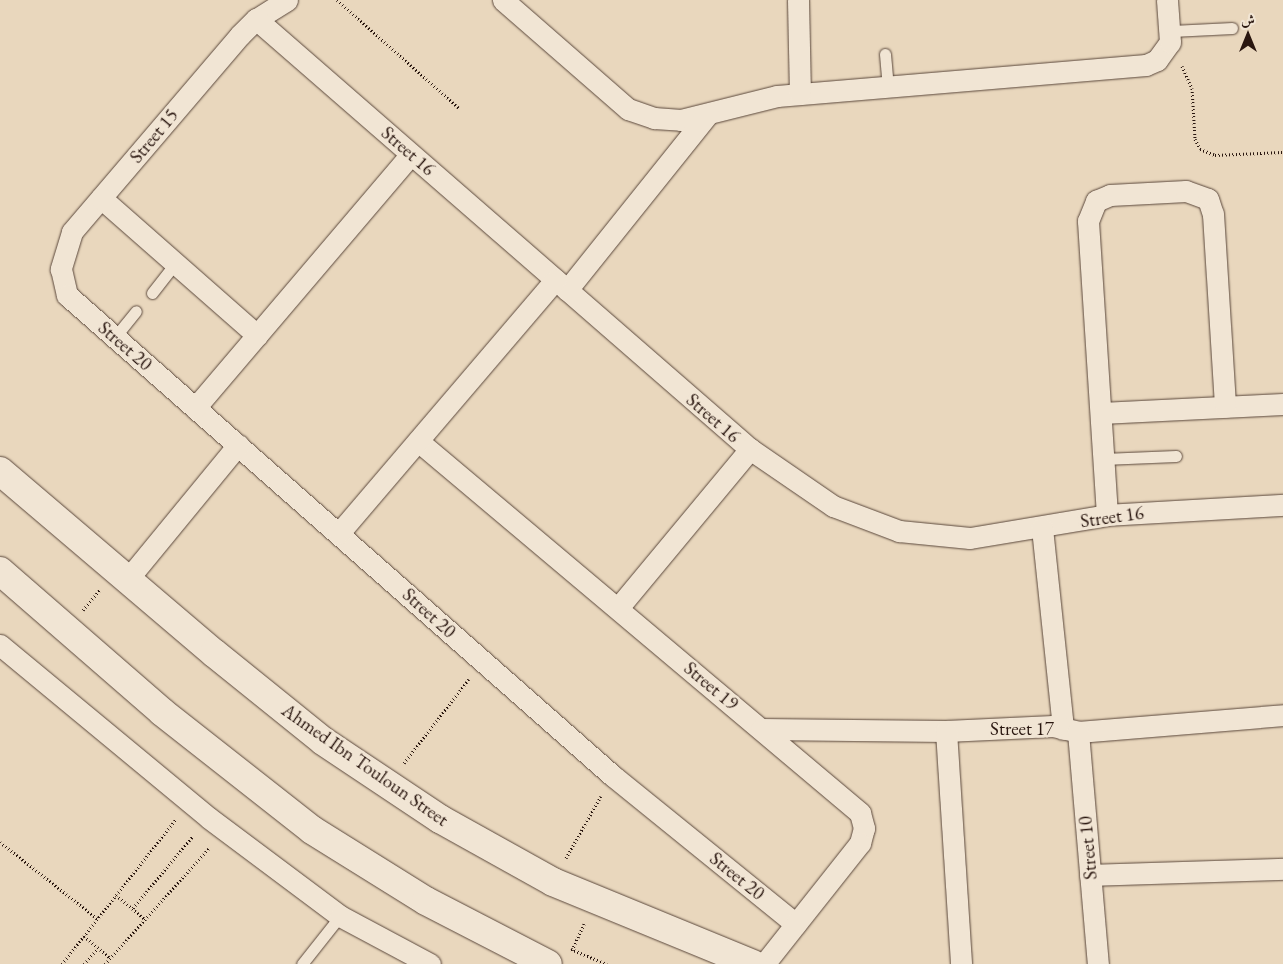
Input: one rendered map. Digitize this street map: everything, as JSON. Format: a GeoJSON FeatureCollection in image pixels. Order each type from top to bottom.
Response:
{"type":"FeatureCollection","features":[{"type":"Feature","properties":{"kind":"street","name":"Street 15"},"geometry":{"type":"LineString","coordinates":[[67,295],[62,269],[66,243],[101,198],[256,19],[288,0]]}},
{"type":"Feature","properties":{"kind":"street"},"geometry":{"type":"LineString","coordinates":[[503,0],[628,109],[654,118],[681,120],[753,101],[800,94],[1146,65],[1165,52],[1172,31],[1168,0]]}},
{"type":"Feature","properties":{"kind":"street"},"geometry":{"type":"LineString","coordinates":[[798,0],[800,94]]}},
{"type":"Feature","properties":{"kind":"street","name":"Street 16"},"geometry":{"type":"LineString","coordinates":[[256,19],[750,449],[832,506],[899,531],[970,538],[1042,528],[1107,515],[1283,505]]}},
{"type":"Feature","properties":{"kind":"street"},"geometry":{"type":"LineString","coordinates":[[339,533],[418,441],[561,285],[708,114]]}},
{"type":"Feature","properties":{"kind":"street"},"geometry":{"type":"LineString","coordinates":[[195,408],[411,154]]}},
{"type":"Feature","properties":{"kind":"street"},"geometry":{"type":"LineString","coordinates":[[1107,515],[1089,214],[1103,197],[1186,191],[1202,194],[1212,206],[1225,407]]}},
{"type":"Feature","properties":{"kind":"street"},"geometry":{"type":"LineString","coordinates":[[101,198],[257,335]]}},
{"type":"Feature","properties":{"kind":"street","name":"Street 20"},"geometry":{"type":"LineString","coordinates":[[67,295],[339,533],[612,776],[796,924]]}},
{"type":"Feature","properties":{"kind":"street"},"geometry":{"type":"LineString","coordinates":[[1100,413],[1283,404]]}},
{"type":"Feature","properties":{"kind":"street","name":"Street 19"},"geometry":{"type":"LineString","coordinates":[[418,441],[855,808],[863,821],[860,843],[764,964]]}},
{"type":"Feature","properties":{"kind":"street"},"geometry":{"type":"LineString","coordinates":[[122,575],[238,445]]}},
{"type":"Feature","properties":{"kind":"street"},"geometry":{"type":"LineString","coordinates":[[618,608],[750,449]]}},
{"type":"Feature","properties":{"kind":"street","name":"Ahmed Ibn Touloun Street"},"geometry":{"type":"LineString","coordinates":[[0,471],[122,575],[323,741],[388,784],[440,818],[553,882],[754,964]]}},
{"type":"Feature","properties":{"kind":"street","name":"Street 10"},"geometry":{"type":"LineString","coordinates":[[1042,528],[1090,875],[1098,964]]}},
{"type":"Feature","properties":{"kind":"street"},"geometry":{"type":"LineString","coordinates":[[0,571],[77,616],[162,712],[312,830],[426,901],[560,955]]}},
{"type":"Feature","properties":{"kind":"street"},"geometry":{"type":"LineString","coordinates":[[0,645],[190,802],[340,916],[430,964]]}},
{"type":"Feature","properties":{"kind":"street","name":"Street 17"},"geometry":{"type":"LineString","coordinates":[[761,728],[946,731],[1070,730],[1283,715]]}},
{"type":"Feature","properties":{"kind":"street"},"geometry":{"type":"LineString","coordinates":[[946,731],[961,964]]}},
{"type":"Feature","properties":{"kind":"street"},"geometry":{"type":"LineString","coordinates":[[1090,875],[1283,869]]}},
{"type":"Feature","properties":{"kind":"lane"},"geometry":{"type":"LineString","coordinates":[[1172,31],[1232,28]]}},
{"type":"Feature","properties":{"kind":"lane"},"geometry":{"type":"LineString","coordinates":[[885,54],[888,88]]}},
{"type":"Feature","properties":{"kind":"lane"},"geometry":{"type":"LineString","coordinates":[[152,292],[175,264]]}},
{"type":"Feature","properties":{"kind":"lane"},"geometry":{"type":"LineString","coordinates":[[115,337],[136,311]]}},
{"type":"Feature","properties":{"kind":"lane"},"geometry":{"type":"LineString","coordinates":[[1104,459],[1176,456]]}},
{"type":"Feature","properties":{"kind":"lane"},"geometry":{"type":"LineString","coordinates":[[302,964],[340,916]]}},
{"type":"Feature","properties":{"kind":"path"},"geometry":{"type":"LineString","coordinates":[[337,0],[459,108]]}},
{"type":"Feature","properties":{"kind":"path"},"geometry":{"type":"LineString","coordinates":[[1165,52],[1188,74],[1194,139],[1200,149],[1215,155],[1283,152]]}},
{"type":"Feature","properties":{"kind":"path"},"geometry":{"type":"LineString","coordinates":[[77,616],[122,575]]}},
{"type":"Feature","properties":{"kind":"path"},"geometry":{"type":"LineString","coordinates":[[388,784],[483,661]]}},
{"type":"Feature","properties":{"kind":"path"},"geometry":{"type":"LineString","coordinates":[[553,882],[612,776]]}},
{"type":"Feature","properties":{"kind":"path"},"geometry":{"type":"LineString","coordinates":[[62,964],[190,802]]}},
{"type":"Feature","properties":{"kind":"path"},"geometry":{"type":"LineString","coordinates":[[133,908],[197,832],[202,836]]}},
{"type":"Feature","properties":{"kind":"path"},"geometry":{"type":"LineString","coordinates":[[105,964],[213,844],[208,840]]}},
{"type":"Feature","properties":{"kind":"path"},"geometry":{"type":"LineString","coordinates":[[0,842],[98,919]]}},
{"type":"Feature","properties":{"kind":"path"},"geometry":{"type":"LineString","coordinates":[[116,895],[146,919]]}},
{"type":"Feature","properties":{"kind":"path"},"geometry":{"type":"LineString","coordinates":[[560,955],[572,950],[595,900]]}},
{"type":"Feature","properties":{"kind":"path"},"geometry":{"type":"LineString","coordinates":[[84,936],[110,958]]}},
{"type":"Feature","properties":{"kind":"path"},"geometry":{"type":"LineString","coordinates":[[84,964],[98,948]]}},
{"type":"Feature","properties":{"kind":"path"},"geometry":{"type":"LineString","coordinates":[[560,955],[572,950],[607,964]]}}]}
